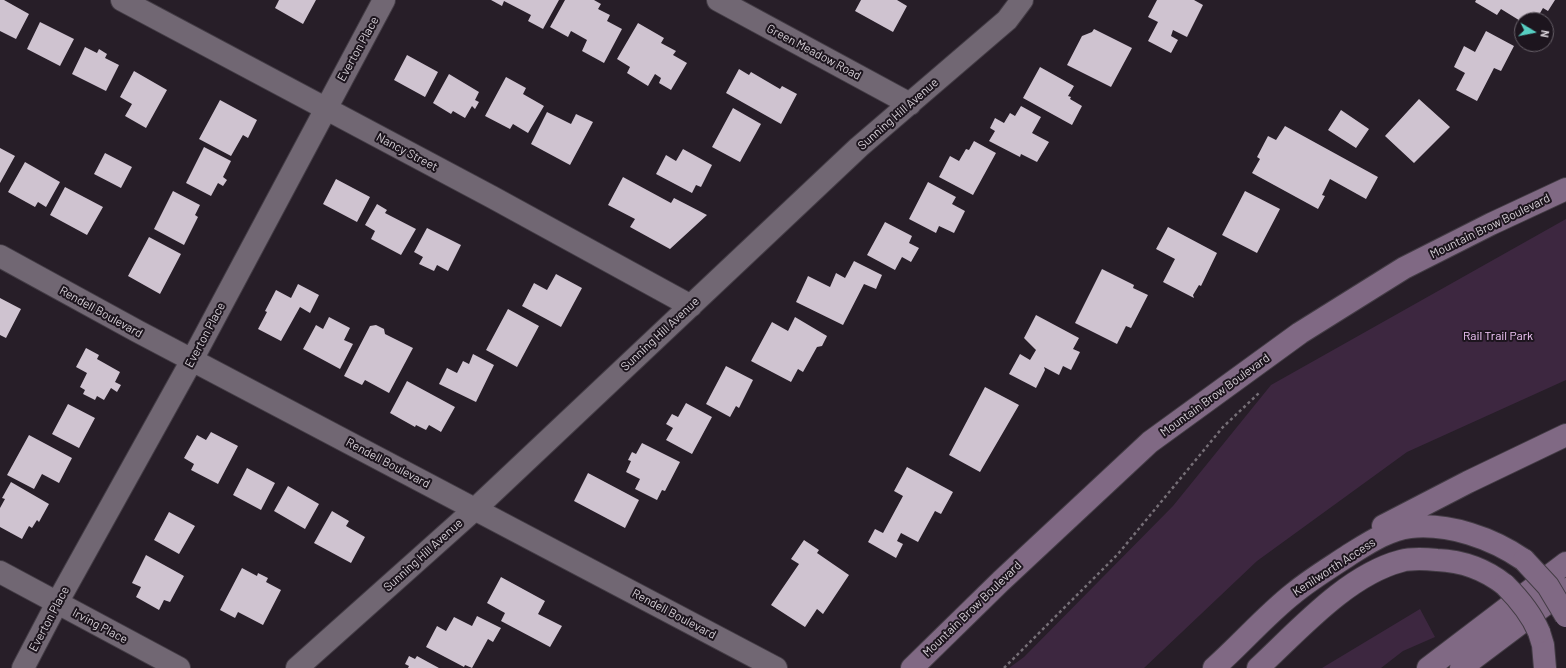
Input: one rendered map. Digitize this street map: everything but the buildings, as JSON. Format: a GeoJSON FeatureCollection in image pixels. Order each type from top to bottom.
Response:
{"type":"FeatureCollection","features":[{"type":"Feature","properties":{"kind":"main road","name":"Mountain Brow Boulevard"},"geometry":{"type":"LineString","coordinates":[[912,668],[1001,580],[1157,438],[1300,333],[1404,268],[1491,224],[1566,189]]}},
{"type":"Feature","properties":{"kind":"main road"},"geometry":{"type":"LineString","coordinates":[[1294,593],[1337,555],[1387,523],[1566,435]]}},
{"type":"Feature","properties":{"kind":"main road","name":"Kenilworth Access"},"geometry":{"type":"LineString","coordinates":[[1214,668],[1294,593],[1373,540],[1409,528],[1441,529],[1477,536],[1510,550],[1524,560],[1548,586],[1566,616]]}},
{"type":"Feature","properties":{"kind":"main road","name":"Kenilworth Access"},"geometry":{"type":"LineString","coordinates":[[1258,668],[1321,610],[1348,588],[1377,569],[1402,560],[1449,560],[1474,567],[1494,576],[1526,607],[1539,632],[1543,645],[1545,668]]}},
{"type":"Feature","properties":{"kind":"main road"},"geometry":{"type":"LineString","coordinates":[[1428,668],[1566,563]]}},
{"type":"Feature","properties":{"kind":"main road"},"geometry":{"type":"LineString","coordinates":[[1461,668],[1566,589]]}},
{"type":"Feature","properties":{"kind":"street","name":"Nancy Street"},"geometry":{"type":"LineString","coordinates":[[122,0],[691,306]]}},
{"type":"Feature","properties":{"kind":"street","name":"Everton Place"},"geometry":{"type":"LineString","coordinates":[[23,668],[57,603],[192,360],[384,0]]}},
{"type":"Feature","properties":{"kind":"street","name":"Green Meadow Road"},"geometry":{"type":"LineString","coordinates":[[718,0],[910,104]]}},
{"type":"Feature","properties":{"kind":"street","name":"Sunning Hill Avenue"},"geometry":{"type":"LineString","coordinates":[[297,668],[475,509],[859,147],[1007,20],[1022,0]]}},
{"type":"Feature","properties":{"kind":"street","name":"Rendell Boulevard"},"geometry":{"type":"LineString","coordinates":[[0,256],[192,360],[776,668]]}},
{"type":"Feature","properties":{"kind":"street","name":"Irving Place"},"geometry":{"type":"LineString","coordinates":[[0,572],[179,668]]}},
{"type":"Feature","properties":{"kind":"path"},"geometry":{"type":"LineString","coordinates":[[1004,668],[1118,554],[1223,427],[1263,390]]}},
{"type":"Feature","properties":{"kind":"green space","name":"Rail Trail Park"},"geometry":{"type":"Polygon","coordinates":[[[1566,219],[1566,380],[1407,452],[1257,561],[1144,668],[1009,668],[1024,657],[1173,506],[1271,385],[1566,219]]]}},
{"type":"Feature","properties":{"kind":"green space"},"geometry":{"type":"Polygon","coordinates":[[[1420,609],[1435,637],[1403,651],[1381,668],[1322,668],[1420,609]]]}}]}
